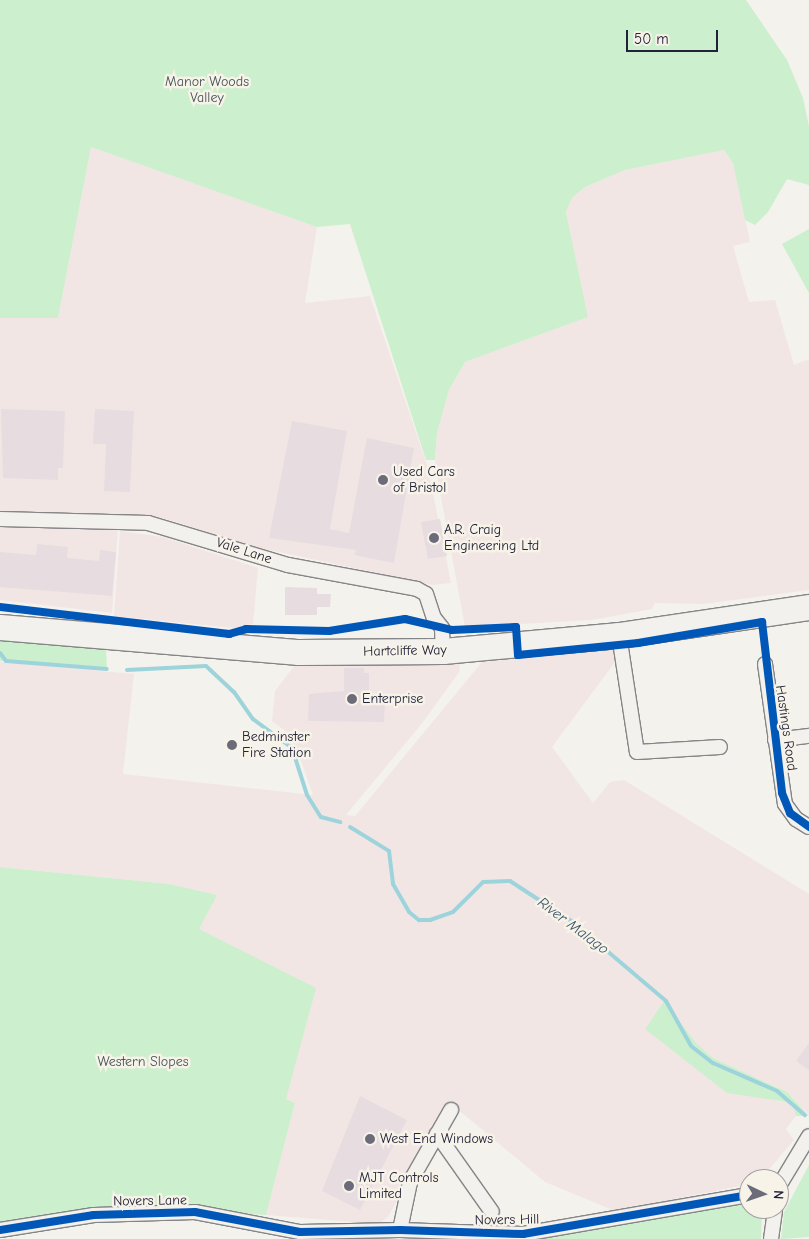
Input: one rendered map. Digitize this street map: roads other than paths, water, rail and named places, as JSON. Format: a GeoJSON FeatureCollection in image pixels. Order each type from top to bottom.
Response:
{"type":"FeatureCollection","features":[{"type":"Feature","properties":{"kind":"highway","name":"Hartcliffe Way"},"geometry":{"type":"LineString","coordinates":[[0,627],[299,652],[443,650],[619,635],[809,607]]}},
{"type":"Feature","properties":{"kind":"street","name":"Vale Lane"},"geometry":{"type":"LineString","coordinates":[[0,519],[131,520],[166,526],[288,565],[417,589],[426,594],[434,618],[442,628],[443,650]]}},
{"type":"Feature","properties":{"kind":"street"},"geometry":{"type":"LineString","coordinates":[[619,635],[636,752],[720,747]]}},
{"type":"Feature","properties":{"kind":"street","name":"Hastings Road"},"geometry":{"type":"LineString","coordinates":[[765,664],[785,804],[796,819],[809,827]]}},
{"type":"Feature","properties":{"kind":"street"},"geometry":{"type":"LineString","coordinates":[[775,740],[809,736]]}},
{"type":"Feature","properties":{"kind":"street"},"geometry":{"type":"LineString","coordinates":[[400,1230],[410,1182],[436,1134],[452,1110]]}},
{"type":"Feature","properties":{"kind":"street"},"geometry":{"type":"LineString","coordinates":[[436,1134],[492,1212]]}},
{"type":"Feature","properties":{"kind":"street"},"geometry":{"type":"LineString","coordinates":[[789,1169],[809,1136]]}},
{"type":"Feature","properties":{"kind":"street","name":"Novers Hill"},"geometry":{"type":"LineString","coordinates":[[298,1235],[400,1230],[523,1234],[739,1197]]}},
{"type":"Feature","properties":{"kind":"street","name":"Novers Lane"},"geometry":{"type":"LineString","coordinates":[[0,1230],[94,1215],[195,1212],[298,1235]]}},
{"type":"Feature","properties":{"kind":"street"},"geometry":{"type":"LineString","coordinates":[[772,1239],[774,1219]]}},
{"type":"Feature","properties":{"kind":"waterway","name":"River Malago"},"geometry":{"type":"LineString","coordinates":[[0,653],[6,661],[107,669]]}},
{"type":"Feature","properties":{"kind":"waterway","name":"River Malago"},"geometry":{"type":"LineString","coordinates":[[127,670],[206,666],[234,692],[253,719],[292,748],[307,795],[321,817],[340,822]]}},
{"type":"Feature","properties":{"kind":"waterway","name":"River Malago"},"geometry":{"type":"LineString","coordinates":[[350,827],[389,851],[393,884],[409,912],[419,920],[430,920],[453,912],[483,882],[510,881],[573,922],[666,1001],[691,1046],[713,1063],[777,1091],[805,1115]]}},
{"type":"Feature","properties":{"kind":"place","name":"Used Cars of Bristol"},"geometry":{"type":"Point","coordinates":[383,480]}},
{"type":"Feature","properties":{"kind":"place","name":"A.R. Craig Engineering Ltd"},"geometry":{"type":"Point","coordinates":[434,538]}},
{"type":"Feature","properties":{"kind":"place","name":"Enterprise"},"geometry":{"type":"Point","coordinates":[352,699]}},
{"type":"Feature","properties":{"kind":"place","name":"Bedminster Fire Station"},"geometry":{"type":"Point","coordinates":[232,745]}},
{"type":"Feature","properties":{"kind":"place","name":"West End Windows"},"geometry":{"type":"Point","coordinates":[370,1139]}},
{"type":"Feature","properties":{"kind":"place","name":"MJT Controls Limited"},"geometry":{"type":"Point","coordinates":[349,1186]}},
{"type":"Feature","properties":{"kind":"park label","name":"Manor Woods Valley"},"geometry":{"type":"Point","coordinates":[207,90]}},
{"type":"Feature","properties":{"kind":"park label","name":"Western Slopes"},"geometry":{"type":"Point","coordinates":[143,1062]}}]}
